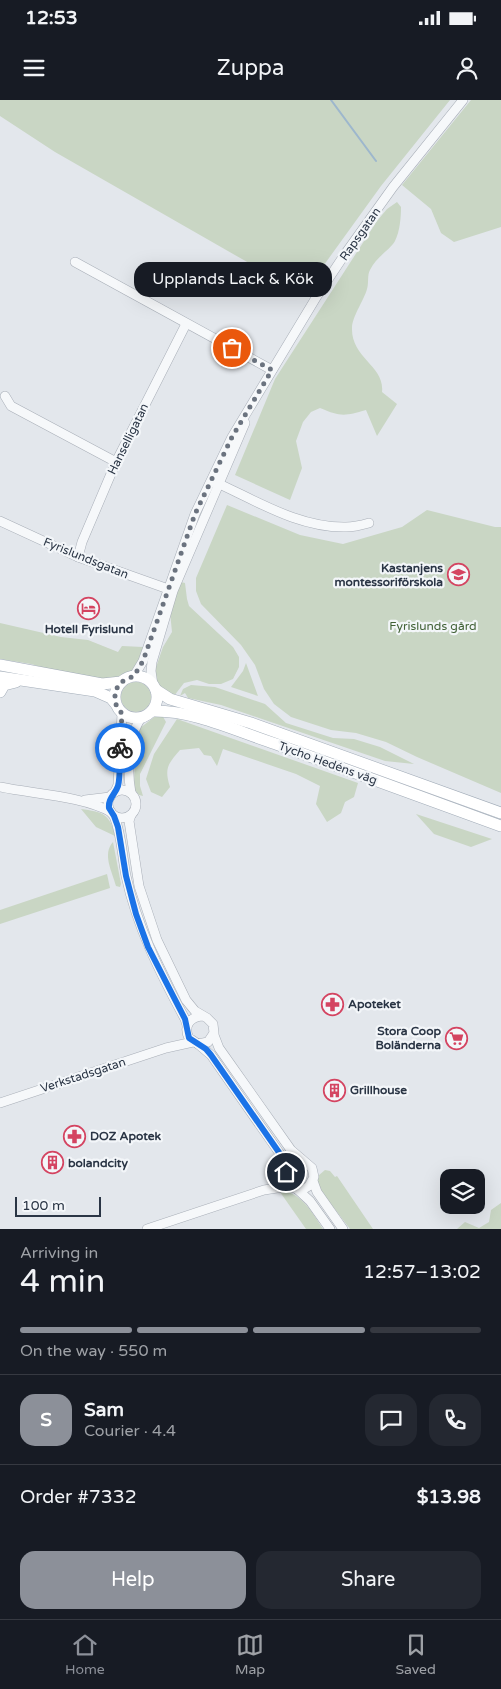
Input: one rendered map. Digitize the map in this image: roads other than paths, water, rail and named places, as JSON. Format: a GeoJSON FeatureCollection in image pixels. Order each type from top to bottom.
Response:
{"type":"FeatureCollection","features":[{"type":"Feature","properties":{"kind":"main road"},"geometry":{"type":"LineString","coordinates":[[0,665],[102,684],[121,682],[134,676],[148,679],[154,687],[156,704],[152,711],[142,717],[135,718],[122,714],[111,698],[95,692],[0,677]]}},
{"type":"Feature","properties":{"kind":"main road"},"geometry":{"type":"LineString","coordinates":[[0,692],[8,683],[21,681]]}},
{"type":"Feature","properties":{"kind":"main road"},"geometry":{"type":"LineString","coordinates":[[115,703],[115,691],[121,682]]}},
{"type":"Feature","properties":{"kind":"main road","name":"Tycho Hedéns väg"},"geometry":{"type":"LineString","coordinates":[[154,687],[170,699],[251,723],[501,812]]}},
{"type":"Feature","properties":{"kind":"main road","name":"Tycho Hedéns väg"},"geometry":{"type":"LineString","coordinates":[[152,711],[168,710],[182,713],[234,730],[501,826]]}},
{"type":"Feature","properties":{"kind":"street","name":"Rapsgatan"},"geometry":{"type":"LineString","coordinates":[[134,676],[143,661],[170,590],[195,514],[232,437],[317,296],[351,246],[393,187],[463,100]]}},
{"type":"Feature","properties":{"kind":"street"},"geometry":{"type":"LineString","coordinates":[[75,262],[272,370]]}},
{"type":"Feature","properties":{"kind":"street","name":"Hanselligatan"},"geometry":{"type":"LineString","coordinates":[[78,557],[82,542],[116,462],[186,324]]}},
{"type":"Feature","properties":{"kind":"street"},"geometry":{"type":"LineString","coordinates":[[5,396],[11,406],[116,462]]}},
{"type":"Feature","properties":{"kind":"street","name":"Rapsgatan"},"geometry":{"type":"LineString","coordinates":[[154,687],[151,670],[152,662],[170,590],[220,485],[254,402]]}},
{"type":"Feature","properties":{"kind":"street"},"geometry":{"type":"LineString","coordinates":[[210,480],[276,511],[313,524],[348,527],[369,523]]}},
{"type":"Feature","properties":{"kind":"street","name":"Fyrislundsgatan"},"geometry":{"type":"LineString","coordinates":[[0,521],[78,557],[170,590]]}},
{"type":"Feature","properties":{"kind":"street"},"geometry":{"type":"LineString","coordinates":[[122,714],[118,785],[108,803],[118,827],[126,876],[136,914],[148,947],[185,1019],[189,1038],[211,1055],[285,1161],[287,1182],[310,1201],[330,1229]]}},
{"type":"Feature","properties":{"kind":"street"},"geometry":{"type":"LineString","coordinates":[[142,717],[134,730],[132,742],[129,782],[136,804],[129,821],[139,886],[157,940],[186,1000],[195,1011],[213,1024],[219,1048],[288,1146],[312,1168],[317,1192],[342,1229]]}},
{"type":"Feature","properties":{"kind":"street"},"geometry":{"type":"LineString","coordinates":[[0,787],[77,801],[104,808],[120,818],[126,818],[131,815]]}},
{"type":"Feature","properties":{"kind":"street"},"geometry":{"type":"LineString","coordinates":[[77,801],[95,800],[126,791],[131,793]]}},
{"type":"Feature","properties":{"kind":"street"},"geometry":{"type":"LineString","coordinates":[[187,1028],[190,1020],[202,1016]]}},
{"type":"Feature","properties":{"kind":"street","name":"Verkstadsgatan"},"geometry":{"type":"LineString","coordinates":[[166,1048],[187,1028]]}},
{"type":"Feature","properties":{"kind":"street"},"geometry":{"type":"LineString","coordinates":[[196,1043],[208,1042],[214,1034]]}},
{"type":"Feature","properties":{"kind":"street","name":"Verkstadsgatan"},"geometry":{"type":"LineString","coordinates":[[0,1103],[166,1048],[196,1043]]}},
{"type":"Feature","properties":{"kind":"street"},"geometry":{"type":"LineString","coordinates":[[264,1190],[286,1173],[294,1162],[305,1162]]}},
{"type":"Feature","properties":{"kind":"street"},"geometry":{"type":"LineString","coordinates":[[147,1229],[159,1227],[264,1190],[304,1188],[309,1186],[313,1180]]}},
{"type":"Feature","properties":{"kind":"waterway"},"geometry":{"type":"LineString","coordinates":[[331,100],[376,161]]}},
{"type":"Feature","properties":{"kind":"place","name":"Upplands Lack & Kök"},"geometry":{"type":"Point","coordinates":[232,348]}},
{"type":"Feature","properties":{"kind":"place","name":"Kastanjens montessoriförskola"},"geometry":{"type":"Point","coordinates":[459,575]}},
{"type":"Feature","properties":{"kind":"place","name":"Hotell Fyrislund"},"geometry":{"type":"Point","coordinates":[89,608]}},
{"type":"Feature","properties":{"kind":"place","name":"Apoteket"},"geometry":{"type":"Point","coordinates":[332,1004]}},
{"type":"Feature","properties":{"kind":"place","name":"Stora Coop Boländerna"},"geometry":{"type":"Point","coordinates":[457,1038]}},
{"type":"Feature","properties":{"kind":"place","name":"Grillhouse"},"geometry":{"type":"Point","coordinates":[334,1090]}},
{"type":"Feature","properties":{"kind":"place","name":"DOZ Apotek"},"geometry":{"type":"Point","coordinates":[74,1136]}},
{"type":"Feature","properties":{"kind":"place","name":"bolandcity"},"geometry":{"type":"Point","coordinates":[52,1163]}},
{"type":"Feature","properties":{"kind":"park label","name":"Fyrislunds gård"},"geometry":{"type":"Point","coordinates":[433,626]}}]}
